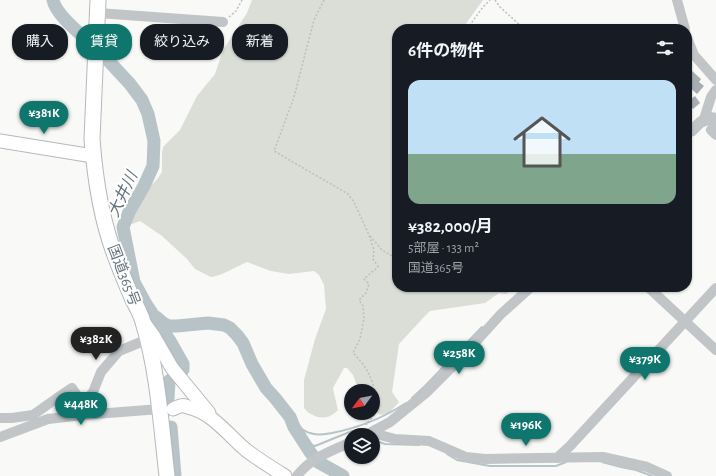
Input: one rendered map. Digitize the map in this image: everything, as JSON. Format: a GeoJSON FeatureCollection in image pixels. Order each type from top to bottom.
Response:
{"type":"FeatureCollection","features":[{"type":"Feature","properties":{"kind":"highway","name":"国道365号"},"geometry":{"type":"LineString","coordinates":[[98,7],[92,139],[100,206],[115,257],[143,321],[167,409],[167,476]]}},
{"type":"Feature","properties":{"kind":"main road"},"geometry":{"type":"LineString","coordinates":[[0,141],[93,156]]}},
{"type":"Feature","properties":{"kind":"main road"},"geometry":{"type":"LineString","coordinates":[[143,321],[172,368],[215,421],[232,438],[264,464],[285,476]]}},
{"type":"Feature","properties":{"kind":"main road"},"geometry":{"type":"LineString","coordinates":[[167,409],[182,405],[190,407],[205,414],[215,421]]}},
{"type":"Feature","properties":{"kind":"main road"},"geometry":{"type":"LineString","coordinates":[[167,409],[200,419],[244,458],[270,476]]}},
{"type":"Feature","properties":{"kind":"street"},"geometry":{"type":"LineString","coordinates":[[677,0],[684,24]]}},
{"type":"Feature","properties":{"kind":"street"},"geometry":{"type":"LineString","coordinates":[[98,7],[223,22]]}},
{"type":"Feature","properties":{"kind":"street"},"geometry":{"type":"LineString","coordinates":[[692,50],[694,55],[716,80]]}},
{"type":"Feature","properties":{"kind":"street"},"geometry":{"type":"LineString","coordinates":[[704,119],[711,97],[716,90]]}},
{"type":"Feature","properties":{"kind":"street"},"geometry":{"type":"LineString","coordinates":[[692,130],[704,119],[711,117],[716,118]]}},
{"type":"Feature","properties":{"kind":"street"},"geometry":{"type":"LineString","coordinates":[[716,124],[711,130],[716,135]]}},
{"type":"Feature","properties":{"kind":"street"},"geometry":{"type":"LineString","coordinates":[[557,458],[570,446],[716,288]]}},
{"type":"Feature","properties":{"kind":"street"},"geometry":{"type":"LineString","coordinates":[[379,428],[390,422],[407,404],[432,387],[502,314],[526,292]]}},
{"type":"Feature","properties":{"kind":"street"},"geometry":{"type":"LineString","coordinates":[[653,292],[716,350]]}},
{"type":"Feature","properties":{"kind":"street"},"geometry":{"type":"LineString","coordinates":[[83,410],[93,392],[101,372],[119,351],[148,340]]}},
{"type":"Feature","properties":{"kind":"street"},"geometry":{"type":"LineString","coordinates":[[0,418],[33,415],[72,388],[83,410]]}},
{"type":"Feature","properties":{"kind":"street"},"geometry":{"type":"LineString","coordinates":[[0,437],[48,419],[83,410],[167,409]]}},
{"type":"Feature","properties":{"kind":"street"},"geometry":{"type":"LineString","coordinates":[[380,435],[395,439],[429,441],[466,457],[485,459],[603,457],[647,467],[667,476]]}},
{"type":"Feature","properties":{"kind":"street"},"geometry":{"type":"LineString","coordinates":[[297,476],[300,471],[320,456],[344,445]]}},
{"type":"Feature","properties":{"kind":"path"},"geometry":{"type":"LineString","coordinates":[[223,22],[236,11],[242,0]]}},
{"type":"Feature","properties":{"kind":"path"},"geometry":{"type":"LineString","coordinates":[[324,0],[314,20],[294,97],[274,151],[348,194],[354,202],[369,234],[374,250],[373,260],[378,267],[364,279],[369,284],[366,293],[359,300],[363,306],[364,318],[360,339],[352,353],[367,368],[373,383],[378,408],[366,424],[368,428]]}},
{"type":"Feature","properties":{"kind":"path"},"geometry":{"type":"LineString","coordinates":[[471,24],[490,0]]}},
{"type":"Feature","properties":{"kind":"path"},"geometry":{"type":"LineString","coordinates":[[495,0],[500,7],[519,24]]}},
{"type":"Feature","properties":{"kind":"path"},"geometry":{"type":"LineString","coordinates":[[369,234],[382,250],[392,256]]}},
{"type":"Feature","properties":{"kind":"shaded area"},"geometry":{"type":"Polygon","coordinates":[[[252,0],[483,0],[466,24],[392,24],[392,292],[509,292],[506,294],[499,293],[485,303],[430,311],[424,317],[399,344],[392,392],[399,402],[389,413],[380,414],[380,384],[356,384],[353,375],[347,368],[344,368],[333,389],[338,410],[335,413],[326,417],[318,417],[309,413],[304,408],[304,380],[315,339],[326,309],[324,285],[319,275],[314,271],[289,274],[271,271],[247,262],[222,274],[211,277],[195,269],[187,259],[162,236],[140,221],[132,224],[127,222],[123,217],[124,211],[129,204],[150,187],[162,172],[163,147],[180,130],[197,96],[215,74],[220,60],[224,60],[224,48],[232,36],[232,60],[288,60],[288,24],[240,24],[247,13],[252,0]]]}},
{"type":"Feature","properties":{"kind":"building"},"geometry":{"type":"Polygon","coordinates":[[[692,71],[701,79],[699,82],[704,86],[697,94],[692,90],[692,71]]]}},
{"type":"Feature","properties":{"kind":"building"},"geometry":{"type":"Polygon","coordinates":[[[695,96],[700,103],[693,109],[692,108],[692,98],[695,96]]]}},
{"type":"Feature","properties":{"kind":"waterway","name":"大井川"},"geometry":{"type":"LineString","coordinates":[[53,0],[63,18],[76,30]]}},
{"type":"Feature","properties":{"kind":"waterway","name":"大井川"},"geometry":{"type":"LineString","coordinates":[[108,60],[130,84],[142,100],[148,114],[154,141],[153,166],[144,186],[129,212],[123,227],[134,282],[183,364],[183,370]]}},
{"type":"Feature","properties":{"kind":"waterway"},"geometry":{"type":"LineString","coordinates":[[694,135],[703,126],[711,123]]}},
{"type":"Feature","properties":{"kind":"waterway"},"geometry":{"type":"LineString","coordinates":[[156,317],[169,326],[208,323],[224,325],[230,328],[243,343],[252,364],[266,388],[290,417],[294,427],[310,452],[318,462],[343,476]]}},
{"type":"Feature","properties":{"kind":"waterway"},"geometry":{"type":"LineString","coordinates":[[412,398],[482,327]]}},
{"type":"Feature","properties":{"kind":"waterway","name":"大井川"},"geometry":{"type":"LineString","coordinates":[[168,399],[169,381],[174,377]]}},
{"type":"Feature","properties":{"kind":"waterway"},"geometry":{"type":"LineString","coordinates":[[294,427],[297,425],[306,432],[315,434],[332,433],[370,422],[406,403]]}},
{"type":"Feature","properties":{"kind":"waterway","name":"大井川"},"geometry":{"type":"LineString","coordinates":[[171,427],[175,476]]}},
{"type":"Feature","properties":{"kind":"waterway"},"geometry":{"type":"LineString","coordinates":[[304,443],[315,446],[344,434]]}},
{"type":"Feature","properties":{"kind":"waterway"},"geometry":{"type":"LineString","coordinates":[[380,442],[385,444],[419,445]]}},
{"type":"Feature","properties":{"kind":"waterway"},"geometry":{"type":"LineString","coordinates":[[447,454],[457,460],[490,466],[556,466],[566,462]]}},
{"type":"Feature","properties":{"kind":"waterway"},"geometry":{"type":"LineString","coordinates":[[602,462],[636,470],[652,476]]}}]}
